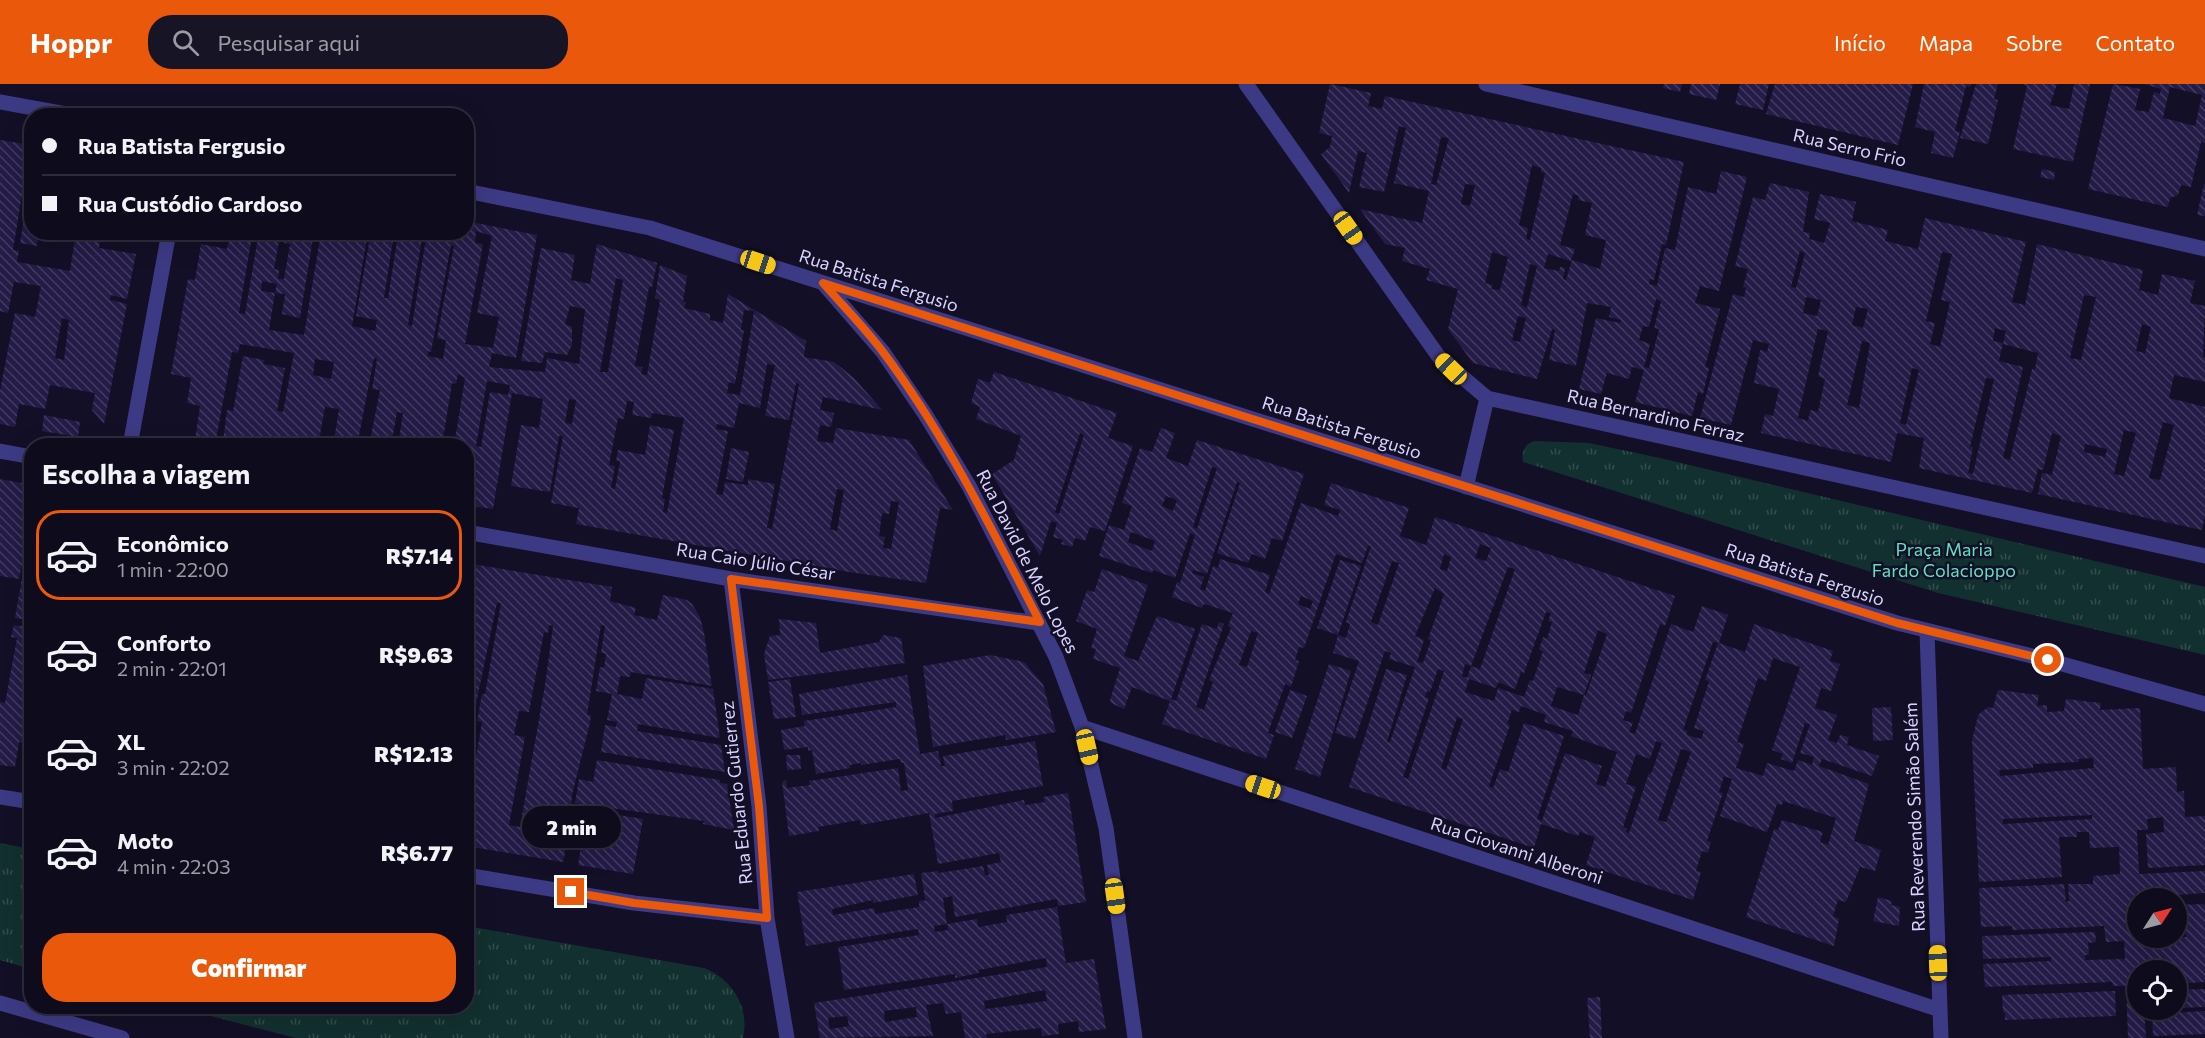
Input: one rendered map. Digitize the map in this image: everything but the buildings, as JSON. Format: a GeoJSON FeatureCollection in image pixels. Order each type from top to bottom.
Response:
{"type":"FeatureCollection","features":[{"type":"Feature","properties":{"kind":"street","name":"Rua Bernardino Ferraz"},"geometry":{"type":"LineString","coordinates":[[1246,84],[1439,357],[1487,398],[2205,556]]}},
{"type":"Feature","properties":{"kind":"street","name":"Rua Serro Frio"},"geometry":{"type":"LineString","coordinates":[[1486,84],[2205,249]]}},
{"type":"Feature","properties":{"kind":"street"},"geometry":{"type":"LineString","coordinates":[[0,102],[33,108]]}},
{"type":"Feature","properties":{"kind":"street","name":"Rua Batista Fergusio"},"geometry":{"type":"LineString","coordinates":[[474,193],[650,228],[1928,631],[2205,704]]}},
{"type":"Feature","properties":{"kind":"street"},"geometry":{"type":"LineString","coordinates":[[131,438],[168,240]]}},
{"type":"Feature","properties":{"kind":"street","name":"Rua David de Melo Lopes"},"geometry":{"type":"LineString","coordinates":[[823,283],[883,352],[925,414],[969,486],[1056,657],[1082,727],[1106,828],[1135,1038]]}},
{"type":"Feature","properties":{"kind":"street"},"geometry":{"type":"LineString","coordinates":[[1466,487],[1487,398]]}},
{"type":"Feature","properties":{"kind":"street"},"geometry":{"type":"LineString","coordinates":[[0,451],[24,455]]}},
{"type":"Feature","properties":{"kind":"street","name":"Rua Caio Júlio César"},"geometry":{"type":"LineString","coordinates":[[474,533],[731,579],[1040,622]]}},
{"type":"Feature","properties":{"kind":"street","name":"Rua Eduardo Gutierrez"},"geometry":{"type":"LineString","coordinates":[[731,579],[759,806],[767,918],[787,1038]]}},
{"type":"Feature","properties":{"kind":"street","name":"Rua Reverendo Simão Salém"},"geometry":{"type":"LineString","coordinates":[[1928,631],[1941,1038]]}},
{"type":"Feature","properties":{"kind":"street","name":"Rua Giovanni Alberoni"},"geometry":{"type":"LineString","coordinates":[[1082,727],[1940,1010]]}},
{"type":"Feature","properties":{"kind":"street"},"geometry":{"type":"LineString","coordinates":[[0,797],[24,801]]}},
{"type":"Feature","properties":{"kind":"street"},"geometry":{"type":"LineString","coordinates":[[474,876],[634,903],[767,918]]}},
{"type":"Feature","properties":{"kind":"street"},"geometry":{"type":"LineString","coordinates":[[0,1003],[24,1010]]}},
{"type":"Feature","properties":{"kind":"street"},"geometry":{"type":"LineString","coordinates":[[39,1014],[123,1038]]}},
{"type":"Feature","properties":{"kind":"green space","name":"Praça Maria Fardo Colacioppo"},"geometry":{"type":"Polygon","coordinates":[[[1535,441],[1589,443],[1660,458],[2205,587],[2205,655],[1938,593],[1523,462],[1524,448],[1535,441]]]}},
{"type":"Feature","properties":{"kind":"green space"},"geometry":{"type":"Polygon","coordinates":[[[0,843],[24,848],[24,967],[0,960],[0,843]]]}},
{"type":"Feature","properties":{"kind":"green space"},"geometry":{"type":"Polygon","coordinates":[[[474,927],[704,968],[723,979],[730,987],[737,996],[744,1016],[743,1038],[296,1038],[203,1014],[474,1014],[474,927]]]}},
{"type":"Feature","properties":{"kind":"route"},"geometry":{"type":"LineString","coordinates":[[571,892],[634,903],[767,918],[759,806],[731,579],[1040,622],[969,486],[925,414],[883,352],[823,283],[1897,623],[2048,660]]}}]}
